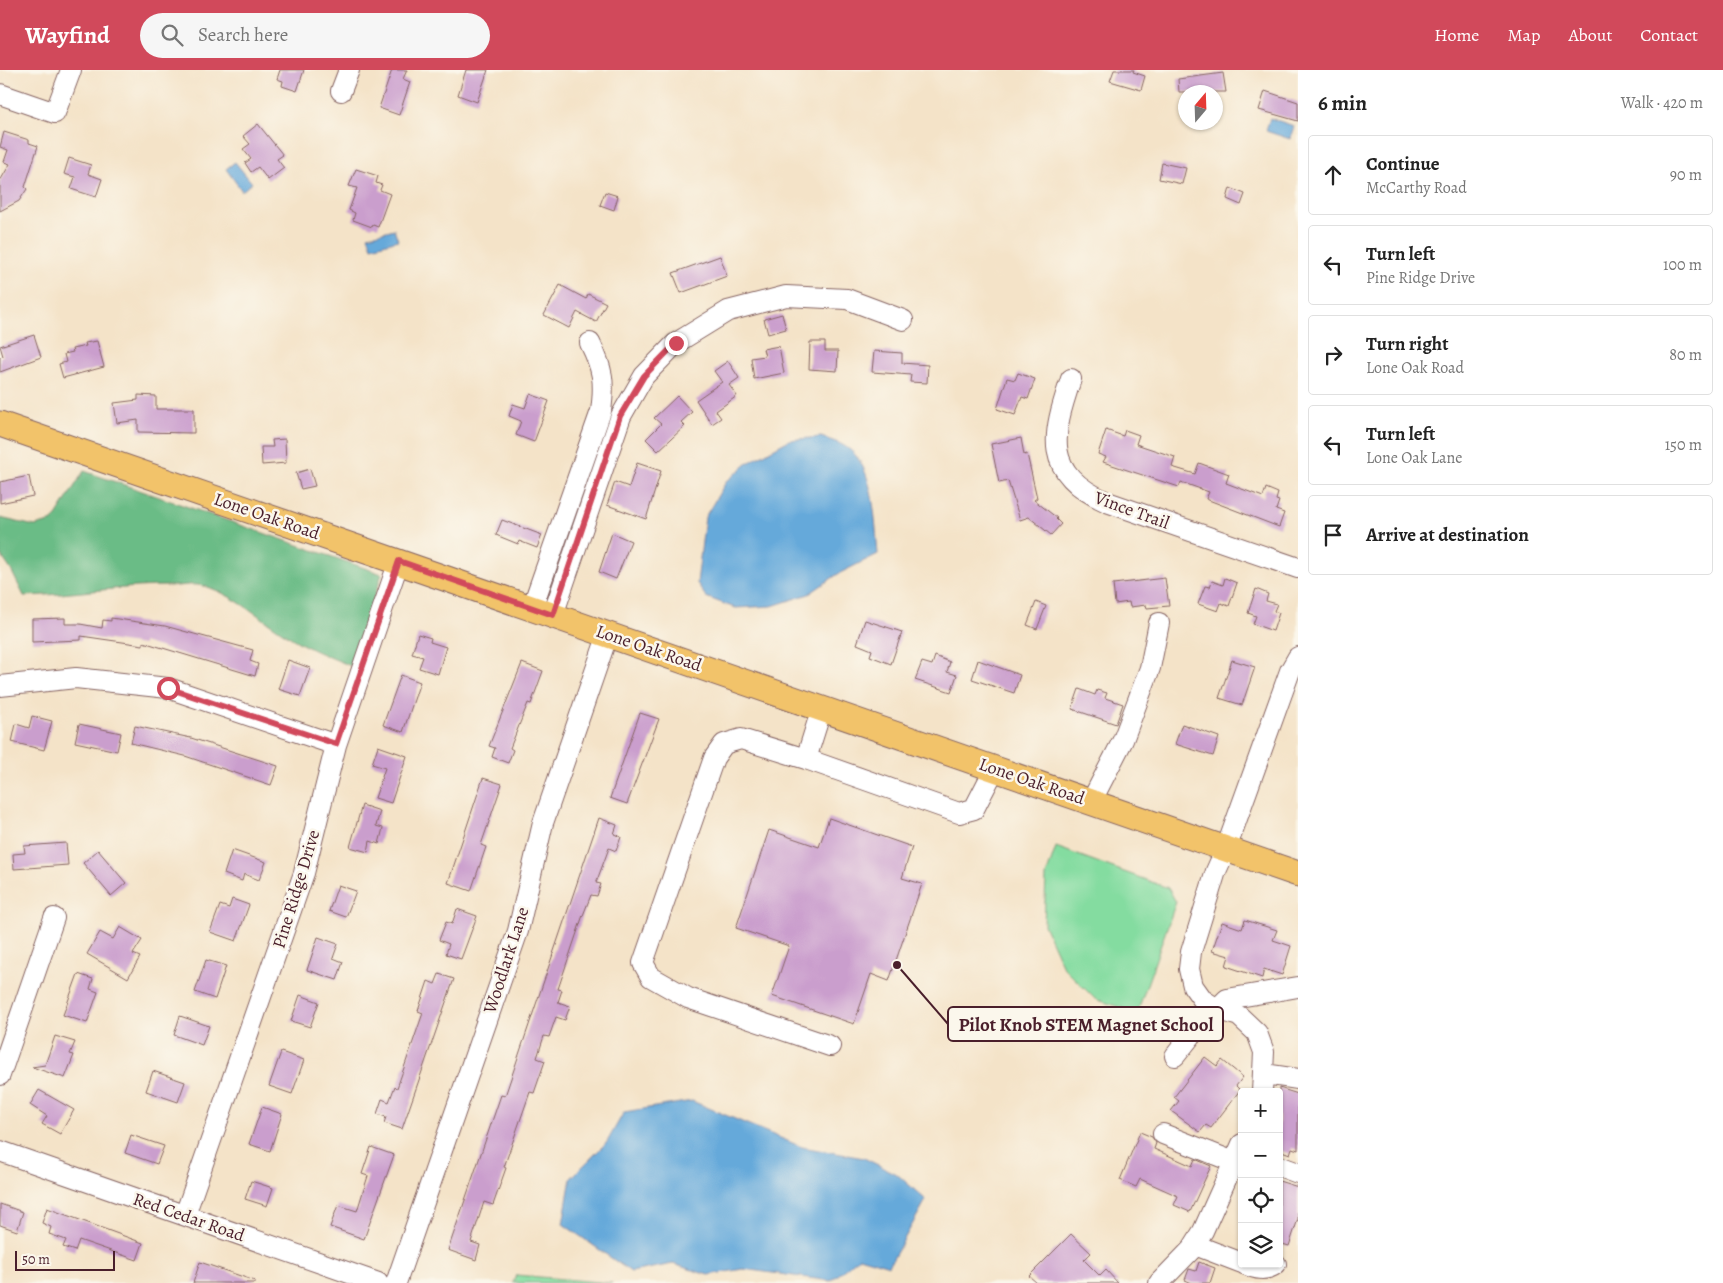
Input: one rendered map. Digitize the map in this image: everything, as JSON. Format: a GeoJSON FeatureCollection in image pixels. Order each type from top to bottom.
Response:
{"type":"FeatureCollection","features":[{"type":"Feature","properties":{"kind":"main road","name":"Lone Oak Road"},"geometry":{"type":"LineString","coordinates":[[0,424],[1298,874]]}},
{"type":"Feature","properties":{"kind":"street"},"geometry":{"type":"LineString","coordinates":[[0,94],[55,113],[71,70]]}},
{"type":"Feature","properties":{"kind":"street"},"geometry":{"type":"LineString","coordinates":[[341,92],[349,70]]}},
{"type":"Feature","properties":{"kind":"street"},"geometry":{"type":"LineString","coordinates":[[543,611],[620,416],[644,376],[676,343],[728,311],[786,296],[846,299],[904,320]]}},
{"type":"Feature","properties":{"kind":"street"},"geometry":{"type":"LineString","coordinates":[[543,611],[601,411],[604,388],[602,367],[590,343]]}},
{"type":"Feature","properties":{"kind":"street","name":"Vince Trail"},"geometry":{"type":"LineString","coordinates":[[1071,379],[1058,418],[1055,440],[1060,460],[1069,476],[1086,493],[1298,568]]}},
{"type":"Feature","properties":{"kind":"street","name":"Pine Ridge Drive"},"geometry":{"type":"LineString","coordinates":[[185,1216],[304,873],[336,744],[399,561]]}},
{"type":"Feature","properties":{"kind":"street"},"geometry":{"type":"LineString","coordinates":[[1091,802],[1126,731],[1150,668],[1159,623]]}},
{"type":"Feature","properties":{"kind":"street","name":"Woodlark Lane"},"geometry":{"type":"LineString","coordinates":[[396,1283],[518,931],[543,823],[608,634]]}},
{"type":"Feature","properties":{"kind":"street"},"geometry":{"type":"LineString","coordinates":[[1298,657],[1290,671],[1226,849],[1216,871],[1189,960],[1193,986],[1203,1000],[1216,1008],[1239,1016],[1257,1033],[1263,1047],[1263,1083],[1298,1079]]}},
{"type":"Feature","properties":{"kind":"street"},"geometry":{"type":"LineString","coordinates":[[0,686],[76,678],[168,688],[336,744]]}},
{"type":"Feature","properties":{"kind":"street"},"geometry":{"type":"LineString","coordinates":[[806,759],[822,708]]}},
{"type":"Feature","properties":{"kind":"street"},"geometry":{"type":"LineString","coordinates":[[830,1046],[688,998],[651,977],[643,963],[714,758],[724,744],[741,739],[806,759],[960,814],[974,808],[995,768]]}},
{"type":"Feature","properties":{"kind":"street"},"geometry":{"type":"LineString","coordinates":[[0,1075],[54,918]]}},
{"type":"Feature","properties":{"kind":"street"},"geometry":{"type":"LineString","coordinates":[[1175,1056],[1216,1008],[1227,999],[1298,987]]}},
{"type":"Feature","properties":{"kind":"street"},"geometry":{"type":"LineString","coordinates":[[1163,1134],[1238,1152]]}},
{"type":"Feature","properties":{"kind":"street","name":"Red Cedar Road"},"geometry":{"type":"LineString","coordinates":[[0,1151],[378,1283]]}},
{"type":"Feature","properties":{"kind":"street"},"geometry":{"type":"LineString","coordinates":[[1159,1283],[1195,1244],[1208,1221],[1238,1154]]}},
{"type":"Feature","properties":{"kind":"street"},"geometry":{"type":"LineString","coordinates":[[1283,1167],[1298,1173]]}},
{"type":"Feature","properties":{"kind":"street"},"geometry":{"type":"LineString","coordinates":[[1195,1244],[1238,1262]]}},
{"type":"Feature","properties":{"kind":"street"},"geometry":{"type":"LineString","coordinates":[[1256,1268],[1262,1270],[1270,1268]]}},
{"type":"Feature","properties":{"kind":"green space"},"geometry":{"type":"Polygon","coordinates":[[[84,471],[382,574],[351,666],[302,644],[223,593],[198,585],[137,587],[24,596],[11,570],[0,554],[0,518],[35,526],[53,521],[84,471]]]}},
{"type":"Feature","properties":{"kind":"green space"},"geometry":{"type":"Polygon","coordinates":[[[1056,847],[1168,888],[1176,902],[1137,1013],[1095,999],[1063,967],[1044,925],[1046,876],[1056,847]]]}},
{"type":"Feature","properties":{"kind":"green space"},"geometry":{"type":"Polygon","coordinates":[[[516,1275],[612,1283],[513,1283],[516,1275]]]}},
{"type":"Feature","properties":{"kind":"water"},"geometry":{"type":"Polygon","coordinates":[[[1270,118],[1294,126],[1290,139],[1266,131],[1270,118]]]}},
{"type":"Feature","properties":{"kind":"water"},"geometry":{"type":"Polygon","coordinates":[[[235,162],[252,183],[242,191],[226,169],[235,162]]]}},
{"type":"Feature","properties":{"kind":"water"},"geometry":{"type":"Polygon","coordinates":[[[394,229],[398,240],[372,247],[368,236],[394,229]]]}},
{"type":"Feature","properties":{"kind":"water"},"geometry":{"type":"Polygon","coordinates":[[[821,437],[846,447],[856,455],[863,467],[872,496],[878,554],[838,574],[809,594],[772,606],[735,608],[706,597],[697,583],[705,517],[726,482],[748,463],[789,440],[821,437]]]}},
{"type":"Feature","properties":{"kind":"water"},"geometry":{"type":"Polygon","coordinates":[[[692,1101],[802,1147],[864,1158],[898,1175],[926,1200],[889,1266],[859,1257],[831,1281],[743,1269],[708,1275],[673,1264],[631,1272],[563,1224],[571,1178],[607,1142],[624,1112],[692,1101]]]}},
{"type":"Feature","properties":{"kind":"building"},"geometry":{"type":"Polygon","coordinates":[[[280,70],[304,70],[297,91],[282,86],[283,81],[277,79],[280,70]]]}},
{"type":"Feature","properties":{"kind":"building"},"geometry":{"type":"Polygon","coordinates":[[[392,70],[407,70],[403,79],[410,82],[399,115],[379,108],[392,70]]]}},
{"type":"Feature","properties":{"kind":"building"},"geometry":{"type":"Polygon","coordinates":[[[466,70],[488,70],[477,102],[458,95],[466,70]]]}},
{"type":"Feature","properties":{"kind":"building"},"geometry":{"type":"Polygon","coordinates":[[[1114,70],[1134,70],[1133,72],[1145,76],[1141,90],[1110,81],[1114,70]]]}},
{"type":"Feature","properties":{"kind":"building"},"geometry":{"type":"Polygon","coordinates":[[[1223,73],[1226,92],[1223,92],[1223,85],[1178,85],[1178,79],[1223,73]]]}},
{"type":"Feature","properties":{"kind":"building"},"geometry":{"type":"Polygon","coordinates":[[[1265,91],[1298,102],[1298,121],[1259,110],[1265,91]]]}},
{"type":"Feature","properties":{"kind":"building"},"geometry":{"type":"Polygon","coordinates":[[[258,124],[283,155],[277,159],[284,168],[268,180],[258,167],[251,172],[245,163],[251,159],[243,149],[250,144],[243,136],[258,124]]]}},
{"type":"Feature","properties":{"kind":"building"},"geometry":{"type":"Polygon","coordinates":[[[4,132],[29,140],[29,143],[38,146],[25,187],[27,189],[19,201],[0,211],[0,181],[10,164],[4,162],[8,150],[0,147],[4,132]]]}},
{"type":"Feature","properties":{"kind":"building"},"geometry":{"type":"Polygon","coordinates":[[[69,158],[91,165],[88,174],[102,179],[96,197],[71,189],[75,177],[64,174],[69,158]]]}},
{"type":"Feature","properties":{"kind":"building"},"geometry":{"type":"Polygon","coordinates":[[[1162,163],[1186,168],[1182,184],[1159,179],[1162,163]]]}},
{"type":"Feature","properties":{"kind":"building"},"geometry":{"type":"Polygon","coordinates":[[[356,169],[378,176],[376,183],[382,185],[380,190],[390,194],[378,227],[373,225],[372,227],[353,220],[355,213],[349,210],[357,188],[349,186],[356,169]]]}},
{"type":"Feature","properties":{"kind":"building"},"geometry":{"type":"Polygon","coordinates":[[[1230,188],[1245,194],[1241,205],[1227,199],[1230,188]]]}},
{"type":"Feature","properties":{"kind":"building"},"geometry":{"type":"Polygon","coordinates":[[[605,192],[618,196],[614,210],[600,205],[605,192]]]}},
{"type":"Feature","properties":{"kind":"building"},"geometry":{"type":"Polygon","coordinates":[[[720,256],[727,276],[681,293],[673,273],[720,256]]]}},
{"type":"Feature","properties":{"kind":"building"},"geometry":{"type":"Polygon","coordinates":[[[560,285],[586,299],[588,294],[606,303],[596,322],[577,312],[569,328],[544,315],[560,285]]]}},
{"type":"Feature","properties":{"kind":"building"},"geometry":{"type":"Polygon","coordinates":[[[782,314],[786,329],[768,334],[764,319],[782,314]]]}},
{"type":"Feature","properties":{"kind":"building"},"geometry":{"type":"Polygon","coordinates":[[[34,335],[41,357],[0,372],[0,357],[3,356],[0,346],[34,335]]]}},
{"type":"Feature","properties":{"kind":"building"},"geometry":{"type":"Polygon","coordinates":[[[97,341],[104,367],[63,378],[59,364],[66,362],[64,354],[73,352],[72,349],[86,346],[85,343],[97,341]]]}},
{"type":"Feature","properties":{"kind":"building"},"geometry":{"type":"Polygon","coordinates":[[[810,342],[825,342],[825,351],[838,351],[837,371],[809,369],[810,342]]]}},
{"type":"Feature","properties":{"kind":"building"},"geometry":{"type":"Polygon","coordinates":[[[779,346],[784,373],[754,379],[751,358],[765,356],[763,349],[779,346]]]}},
{"type":"Feature","properties":{"kind":"building"},"geometry":{"type":"Polygon","coordinates":[[[874,351],[902,353],[902,363],[928,365],[927,383],[910,382],[911,375],[872,372],[874,351]]]}},
{"type":"Feature","properties":{"kind":"building"},"geometry":{"type":"Polygon","coordinates":[[[728,361],[739,378],[729,385],[737,396],[716,411],[721,418],[712,424],[696,400],[722,382],[714,371],[728,361]]]}},
{"type":"Feature","properties":{"kind":"building"},"geometry":{"type":"Polygon","coordinates":[[[1018,373],[1035,379],[1028,399],[1022,397],[1015,415],[997,409],[1007,378],[1015,380],[1018,373]]]}},
{"type":"Feature","properties":{"kind":"building"},"geometry":{"type":"Polygon","coordinates":[[[530,394],[549,401],[534,442],[516,435],[521,421],[509,416],[513,404],[525,408],[530,394]]]}},
{"type":"Feature","properties":{"kind":"building"},"geometry":{"type":"Polygon","coordinates":[[[138,395],[156,396],[156,409],[194,409],[194,433],[138,432],[138,420],[117,423],[114,403],[138,400],[138,395]]]}},
{"type":"Feature","properties":{"kind":"building"},"geometry":{"type":"Polygon","coordinates":[[[677,396],[692,412],[681,422],[685,426],[658,451],[646,439],[661,424],[654,418],[677,396]]]}},
{"type":"Feature","properties":{"kind":"building"},"geometry":{"type":"Polygon","coordinates":[[[1106,430],[1123,436],[1125,430],[1139,435],[1136,444],[1175,457],[1172,467],[1195,474],[1199,463],[1229,474],[1226,483],[1263,497],[1266,488],[1278,493],[1276,500],[1279,501],[1276,510],[1284,513],[1279,527],[1206,499],[1209,492],[1181,482],[1179,487],[1103,462],[1106,457],[1098,454],[1106,430]]]}},
{"type":"Feature","properties":{"kind":"building"},"geometry":{"type":"Polygon","coordinates":[[[1021,438],[1024,455],[1027,454],[1037,498],[1034,500],[1057,518],[1061,524],[1051,535],[1029,517],[1020,520],[1008,481],[999,483],[991,444],[1021,438]]]}},
{"type":"Feature","properties":{"kind":"building"},"geometry":{"type":"Polygon","coordinates":[[[285,439],[286,463],[262,465],[261,447],[273,447],[272,440],[285,439]]]}},
{"type":"Feature","properties":{"kind":"building"},"geometry":{"type":"Polygon","coordinates":[[[637,463],[661,471],[646,519],[607,505],[615,482],[629,487],[637,463]]]}},
{"type":"Feature","properties":{"kind":"building"},"geometry":{"type":"Polygon","coordinates":[[[310,469],[315,486],[301,489],[296,473],[310,469]]]}},
{"type":"Feature","properties":{"kind":"building"},"geometry":{"type":"Polygon","coordinates":[[[29,476],[33,496],[0,503],[0,482],[29,476]]]}},
{"type":"Feature","properties":{"kind":"building"},"geometry":{"type":"Polygon","coordinates":[[[502,520],[542,535],[537,548],[519,541],[518,544],[496,535],[502,520]]]}},
{"type":"Feature","properties":{"kind":"building"},"geometry":{"type":"Polygon","coordinates":[[[612,533],[631,541],[616,579],[599,572],[612,533]]]}},
{"type":"Feature","properties":{"kind":"building"},"geometry":{"type":"Polygon","coordinates":[[[1165,578],[1169,606],[1147,608],[1146,605],[1130,607],[1129,602],[1115,604],[1113,584],[1165,578]]]}},
{"type":"Feature","properties":{"kind":"building"},"geometry":{"type":"Polygon","coordinates":[[[1225,578],[1237,583],[1229,606],[1221,603],[1218,611],[1198,604],[1205,586],[1210,587],[1212,581],[1223,585],[1225,578]]]}},
{"type":"Feature","properties":{"kind":"building"},"geometry":{"type":"Polygon","coordinates":[[[1256,589],[1268,594],[1266,601],[1277,604],[1274,611],[1279,613],[1273,631],[1253,624],[1256,616],[1248,613],[1256,589]]]}},
{"type":"Feature","properties":{"kind":"building"},"geometry":{"type":"Polygon","coordinates":[[[1036,602],[1046,606],[1037,629],[1027,625],[1036,602]]]}},
{"type":"Feature","properties":{"kind":"building"},"geometry":{"type":"Polygon","coordinates":[[[65,618],[65,624],[80,624],[102,628],[103,620],[111,621],[111,618],[165,626],[253,650],[250,661],[258,664],[255,676],[143,642],[143,645],[81,636],[81,640],[32,642],[32,619],[65,618]]]}},
{"type":"Feature","properties":{"kind":"building"},"geometry":{"type":"Polygon","coordinates":[[[865,620],[902,632],[891,664],[870,656],[872,650],[857,644],[865,620]]]}},
{"type":"Feature","properties":{"kind":"building"},"geometry":{"type":"Polygon","coordinates":[[[418,634],[431,638],[430,642],[446,647],[438,674],[419,668],[423,657],[412,654],[418,634]]]}},
{"type":"Feature","properties":{"kind":"building"},"geometry":{"type":"Polygon","coordinates":[[[935,656],[950,662],[947,672],[957,675],[951,692],[915,680],[922,662],[932,665],[935,656]]]}},
{"type":"Feature","properties":{"kind":"building"},"geometry":{"type":"Polygon","coordinates":[[[288,660],[310,668],[300,696],[278,689],[288,660]]]}},
{"type":"Feature","properties":{"kind":"building"},"geometry":{"type":"Polygon","coordinates":[[[978,660],[1020,675],[1014,693],[972,679],[978,660]]]}},
{"type":"Feature","properties":{"kind":"building"},"geometry":{"type":"Polygon","coordinates":[[[1232,660],[1255,667],[1242,705],[1219,698],[1232,660]]]}},
{"type":"Feature","properties":{"kind":"building"},"geometry":{"type":"Polygon","coordinates":[[[522,663],[543,671],[531,704],[528,703],[510,748],[513,750],[508,763],[492,757],[495,748],[489,746],[522,663]]]}},
{"type":"Feature","properties":{"kind":"building"},"geometry":{"type":"Polygon","coordinates":[[[401,675],[420,682],[403,732],[383,725],[401,675]]]}},
{"type":"Feature","properties":{"kind":"building"},"geometry":{"type":"Polygon","coordinates":[[[1079,689],[1095,695],[1097,690],[1107,693],[1105,698],[1123,704],[1116,724],[1072,709],[1079,689]]]}},
{"type":"Feature","properties":{"kind":"building"},"geometry":{"type":"Polygon","coordinates":[[[640,713],[659,719],[627,804],[610,798],[640,713]]]}},
{"type":"Feature","properties":{"kind":"building"},"geometry":{"type":"Polygon","coordinates":[[[32,716],[52,721],[44,750],[12,742],[16,724],[29,728],[32,716]]]}},
{"type":"Feature","properties":{"kind":"building"},"geometry":{"type":"Polygon","coordinates":[[[79,724],[121,733],[117,751],[75,742],[79,724]]]}},
{"type":"Feature","properties":{"kind":"building"},"geometry":{"type":"Polygon","coordinates":[[[1182,724],[1219,737],[1213,756],[1175,744],[1182,724]]]}},
{"type":"Feature","properties":{"kind":"building"},"geometry":{"type":"Polygon","coordinates":[[[135,726],[191,738],[278,766],[271,785],[185,756],[131,743],[135,726]]]}},
{"type":"Feature","properties":{"kind":"building"},"geometry":{"type":"Polygon","coordinates":[[[378,746],[407,756],[391,803],[375,798],[385,768],[372,764],[378,746]]]}},
{"type":"Feature","properties":{"kind":"building"},"geometry":{"type":"Polygon","coordinates":[[[483,778],[502,784],[481,845],[486,847],[471,891],[448,883],[483,778]]]}},
{"type":"Feature","properties":{"kind":"building"},"geometry":{"type":"Polygon","coordinates":[[[362,805],[380,811],[376,826],[383,828],[379,844],[370,841],[368,852],[350,847],[362,805]]]}},
{"type":"Feature","properties":{"kind":"building"},"geometry":{"type":"Polygon","coordinates":[[[599,818],[617,825],[614,834],[621,837],[616,851],[609,848],[596,883],[601,884],[597,896],[591,895],[558,989],[562,990],[558,1002],[570,1006],[565,1020],[556,1017],[549,1037],[544,1036],[537,1058],[545,1061],[534,1093],[530,1092],[493,1205],[484,1202],[471,1242],[480,1245],[476,1260],[448,1250],[501,1095],[505,1096],[599,818]]]}},
{"type":"Feature","properties":{"kind":"building"},"geometry":{"type":"Polygon","coordinates":[[[829,818],[912,847],[902,878],[922,884],[889,981],[871,974],[854,1024],[772,996],[789,946],[736,928],[769,830],[819,847],[829,818]]]}},
{"type":"Feature","properties":{"kind":"building"},"geometry":{"type":"Polygon","coordinates":[[[66,843],[68,865],[14,869],[13,854],[25,853],[24,846],[66,843]]]}},
{"type":"Feature","properties":{"kind":"building"},"geometry":{"type":"Polygon","coordinates":[[[98,850],[126,883],[111,896],[83,863],[98,850]]]}},
{"type":"Feature","properties":{"kind":"building"},"geometry":{"type":"Polygon","coordinates":[[[232,850],[266,862],[259,880],[244,874],[242,881],[224,874],[232,850]]]}},
{"type":"Feature","properties":{"kind":"building"},"geometry":{"type":"Polygon","coordinates":[[[338,885],[356,891],[346,917],[329,911],[338,885]]]}},
{"type":"Feature","properties":{"kind":"building"},"geometry":{"type":"Polygon","coordinates":[[[232,899],[249,905],[236,941],[210,932],[220,905],[229,908],[232,899]]]}},
{"type":"Feature","properties":{"kind":"building"},"geometry":{"type":"Polygon","coordinates":[[[457,909],[477,916],[461,959],[446,954],[449,944],[439,940],[446,922],[452,924],[457,909]]]}},
{"type":"Feature","properties":{"kind":"building"},"geometry":{"type":"Polygon","coordinates":[[[1245,920],[1277,930],[1273,940],[1291,946],[1282,975],[1264,969],[1262,978],[1226,966],[1229,956],[1212,951],[1222,922],[1242,929],[1245,920]]]}},
{"type":"Feature","properties":{"kind":"building"},"geometry":{"type":"Polygon","coordinates":[[[120,927],[142,940],[133,954],[140,957],[128,978],[87,954],[100,932],[113,939],[120,927]]]}},
{"type":"Feature","properties":{"kind":"building"},"geometry":{"type":"Polygon","coordinates":[[[318,937],[338,944],[333,958],[343,962],[337,980],[307,970],[318,937]]]}},
{"type":"Feature","properties":{"kind":"building"},"geometry":{"type":"Polygon","coordinates":[[[206,960],[226,966],[215,999],[195,992],[206,960]]]}},
{"type":"Feature","properties":{"kind":"building"},"geometry":{"type":"Polygon","coordinates":[[[78,974],[93,979],[90,989],[98,992],[87,1023],[63,1015],[78,974]]]}},
{"type":"Feature","properties":{"kind":"building"},"geometry":{"type":"Polygon","coordinates":[[[439,974],[454,979],[402,1129],[384,1123],[386,1117],[377,1114],[382,1099],[389,1102],[395,1086],[397,1088],[423,1013],[418,1011],[428,981],[435,984],[439,974]]]}},
{"type":"Feature","properties":{"kind":"building"},"geometry":{"type":"Polygon","coordinates":[[[300,995],[319,1002],[310,1027],[291,1021],[300,995]]]}},
{"type":"Feature","properties":{"kind":"building"},"geometry":{"type":"Polygon","coordinates":[[[180,1016],[209,1026],[202,1045],[174,1035],[180,1016]]]}},
{"type":"Feature","properties":{"kind":"building"},"geometry":{"type":"Polygon","coordinates":[[[55,1036],[75,1042],[70,1054],[74,1055],[65,1078],[32,1067],[45,1065],[55,1036]]]}},
{"type":"Feature","properties":{"kind":"building"},"geometry":{"type":"Polygon","coordinates":[[[281,1052],[304,1060],[292,1094],[269,1086],[281,1052]]]}},
{"type":"Feature","properties":{"kind":"building"},"geometry":{"type":"Polygon","coordinates":[[[1205,1057],[1217,1066],[1222,1060],[1243,1077],[1236,1086],[1238,1093],[1211,1128],[1206,1125],[1200,1132],[1171,1111],[1179,1101],[1174,1097],[1205,1057]]]}},
{"type":"Feature","properties":{"kind":"building"},"geometry":{"type":"Polygon","coordinates":[[[153,1071],[185,1082],[178,1102],[146,1091],[153,1071]]]}},
{"type":"Feature","properties":{"kind":"building"},"geometry":{"type":"Polygon","coordinates":[[[1283,1089],[1298,1094],[1298,1150],[1292,1148],[1290,1154],[1283,1151],[1283,1089]]]}},
{"type":"Feature","properties":{"kind":"building"},"geometry":{"type":"Polygon","coordinates":[[[39,1090],[74,1110],[60,1134],[42,1124],[47,1116],[30,1105],[39,1090]]]}},
{"type":"Feature","properties":{"kind":"building"},"geometry":{"type":"Polygon","coordinates":[[[262,1107],[282,1114],[270,1151],[249,1144],[262,1107]]]}},
{"type":"Feature","properties":{"kind":"building"},"geometry":{"type":"Polygon","coordinates":[[[1140,1132],[1152,1137],[1156,1143],[1154,1149],[1192,1166],[1195,1159],[1211,1166],[1190,1212],[1174,1205],[1178,1196],[1140,1179],[1136,1187],[1120,1180],[1140,1132]]]}},
{"type":"Feature","properties":{"kind":"building"},"geometry":{"type":"Polygon","coordinates":[[[131,1135],[164,1146],[157,1164],[125,1153],[131,1135]]]}},
{"type":"Feature","properties":{"kind":"building"},"geometry":{"type":"Polygon","coordinates":[[[371,1147],[394,1155],[364,1239],[330,1227],[338,1205],[357,1211],[368,1176],[362,1174],[371,1147]]]}},
{"type":"Feature","properties":{"kind":"building"},"geometry":{"type":"Polygon","coordinates":[[[251,1181],[273,1188],[267,1206],[245,1199],[251,1181]]]}},
{"type":"Feature","properties":{"kind":"building"},"geometry":{"type":"Polygon","coordinates":[[[1283,1182],[1298,1187],[1298,1219],[1289,1246],[1283,1244],[1283,1182]]]}},
{"type":"Feature","properties":{"kind":"building"},"geometry":{"type":"Polygon","coordinates":[[[0,1204],[23,1212],[17,1231],[0,1225],[0,1204]]]}},
{"type":"Feature","properties":{"kind":"building"},"geometry":{"type":"Polygon","coordinates":[[[47,1208],[143,1243],[137,1260],[79,1240],[75,1251],[63,1247],[66,1240],[49,1234],[51,1227],[42,1223],[47,1208]]]}},
{"type":"Feature","properties":{"kind":"building"},"geometry":{"type":"Polygon","coordinates":[[[1071,1234],[1091,1253],[1084,1260],[1100,1276],[1106,1270],[1118,1283],[1037,1283],[1029,1276],[1071,1234]]]}},
{"type":"Feature","properties":{"kind":"building"},"geometry":{"type":"Polygon","coordinates":[[[200,1262],[255,1281],[255,1283],[193,1283],[200,1262]]]}},
{"type":"Feature","properties":{"kind":"building"},"geometry":{"type":"Polygon","coordinates":[[[1199,1262],[1215,1268],[1210,1283],[1192,1283],[1185,1280],[1189,1269],[1196,1271],[1199,1262]]]}},
{"type":"Feature","properties":{"kind":"place","name":"Pilot Knob STEM Magnet School"},"geometry":{"type":"Point","coordinates":[897,965]}},
{"type":"Feature","properties":{"kind":"route"},"geometry":{"type":"LineString","coordinates":[[168,688],[336,744],[399,561],[553,615],[620,416],[644,376],[676,343]]}}]}
